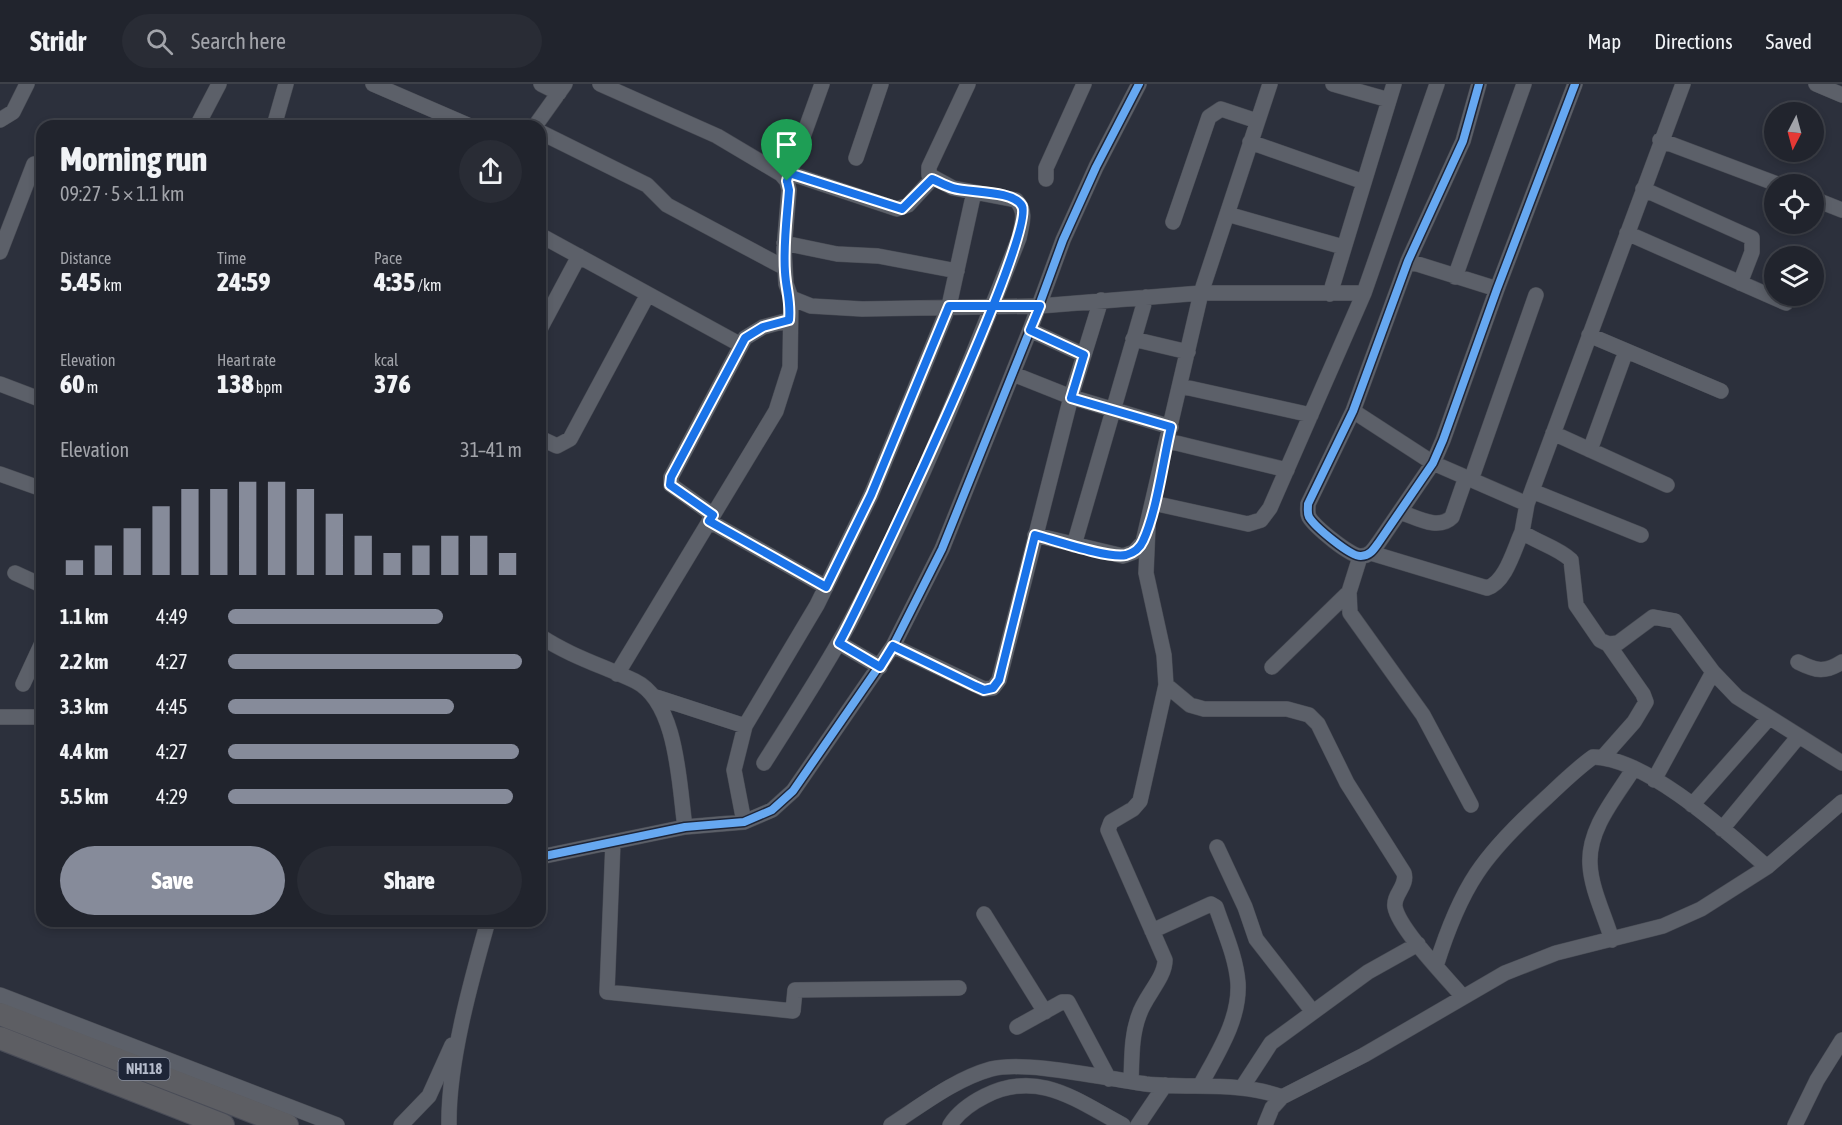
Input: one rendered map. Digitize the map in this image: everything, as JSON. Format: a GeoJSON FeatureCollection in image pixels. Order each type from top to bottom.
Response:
{"type":"FeatureCollection","features":[{"type":"Feature","properties":{"kind":"highway","name":"NH118"},"geometry":{"type":"LineString","coordinates":[[0,1014],[287,1125]]}},
{"type":"Feature","properties":{"kind":"highway","name":"NH118"},"geometry":{"type":"LineString","coordinates":[[0,1038],[223,1125]]}},
{"type":"Feature","properties":{"kind":"street"},"geometry":{"type":"LineString","coordinates":[[0,120],[13,112],[27,84]]}},
{"type":"Feature","properties":{"kind":"street"},"geometry":{"type":"LineString","coordinates":[[200,120],[219,84]]}},
{"type":"Feature","properties":{"kind":"street"},"geometry":{"type":"LineString","coordinates":[[276,120],[286,84]]}},
{"type":"Feature","properties":{"kind":"street"},"geometry":{"type":"LineString","coordinates":[[373,84],[456,120]]}},
{"type":"Feature","properties":{"kind":"street"},"geometry":{"type":"LineString","coordinates":[[539,120],[562,89],[541,84]]}},
{"type":"Feature","properties":{"kind":"street"},"geometry":{"type":"LineString","coordinates":[[600,84],[717,136],[788,177],[897,209],[908,205],[932,179]]}},
{"type":"Feature","properties":{"kind":"street"},"geometry":{"type":"LineString","coordinates":[[617,674],[776,411],[784,391],[789,367],[791,298],[784,268],[788,177],[822,84]]}},
{"type":"Feature","properties":{"kind":"street"},"geometry":{"type":"LineString","coordinates":[[856,159],[881,84]]}},
{"type":"Feature","properties":{"kind":"street"},"geometry":{"type":"LineString","coordinates":[[764,764],[839,643],[933,449],[1019,238],[1024,214],[1022,206],[1016,200],[953,188],[932,179],[929,175],[929,167],[968,84]]}},
{"type":"Feature","properties":{"kind":"street"},"geometry":{"type":"LineString","coordinates":[[1046,179],[1046,168],[1084,84]]}},
{"type":"Feature","properties":{"kind":"street"},"geometry":{"type":"LineString","coordinates":[[546,855],[685,827],[744,822],[772,810],[793,791],[893,646],[942,549],[1040,306],[1072,219],[1139,84]]}},
{"type":"Feature","properties":{"kind":"street"},"geometry":{"type":"LineString","coordinates":[[1035,535],[1124,556],[1134,552],[1143,542],[1201,293],[1270,84]]}},
{"type":"Feature","properties":{"kind":"street"},"geometry":{"type":"LineString","coordinates":[[1333,84],[1389,100]]}},
{"type":"Feature","properties":{"kind":"street"},"geometry":{"type":"LineString","coordinates":[[1330,294],[1394,84]]}},
{"type":"Feature","properties":{"kind":"street"},"geometry":{"type":"LineString","coordinates":[[1153,503],[1248,524],[1260,520],[1270,508],[1364,293],[1437,84]]}},
{"type":"Feature","properties":{"kind":"street"},"geometry":{"type":"LineString","coordinates":[[1479,84],[1463,141],[1408,261],[1353,411],[1311,494],[1308,514],[1313,522],[1349,553],[1365,555],[1487,588],[1495,585],[1501,578],[1522,532],[1529,498],[1660,140],[1683,84]]}},
{"type":"Feature","properties":{"kind":"street"},"geometry":{"type":"LineString","coordinates":[[1455,277],[1524,84]]}},
{"type":"Feature","properties":{"kind":"street"},"geometry":{"type":"LineString","coordinates":[[1272,667],[1349,592],[1365,555],[1400,512],[1433,463],[1575,84]]}},
{"type":"Feature","properties":{"kind":"street"},"geometry":{"type":"LineString","coordinates":[[1816,84],[1837,90]]}},
{"type":"Feature","properties":{"kind":"street"},"geometry":{"type":"LineString","coordinates":[[1173,222],[1209,117],[1221,109],[1257,121]]}},
{"type":"Feature","properties":{"kind":"street"},"geometry":{"type":"LineString","coordinates":[[546,135],[647,185],[667,205],[784,268]]}},
{"type":"Feature","properties":{"kind":"street"},"geometry":{"type":"LineString","coordinates":[[1660,140],[1764,179]]}},
{"type":"Feature","properties":{"kind":"street"},"geometry":{"type":"LineString","coordinates":[[1250,142],[1364,182]]}},
{"type":"Feature","properties":{"kind":"street"},"geometry":{"type":"LineString","coordinates":[[0,252],[34,164]]}},
{"type":"Feature","properties":{"kind":"street"},"geometry":{"type":"LineString","coordinates":[[1643,189],[1752,238],[1752,252],[1740,283]]}},
{"type":"Feature","properties":{"kind":"street"},"geometry":{"type":"LineString","coordinates":[[744,822],[734,770],[745,726],[826,587],[871,495],[949,306],[974,192]]}},
{"type":"Feature","properties":{"kind":"street"},"geometry":{"type":"LineString","coordinates":[[1824,202],[1842,210]]}},
{"type":"Feature","properties":{"kind":"street"},"geometry":{"type":"LineString","coordinates":[[1227,214],[1343,247]]}},
{"type":"Feature","properties":{"kind":"street"},"geometry":{"type":"LineString","coordinates":[[1627,233],[1764,293]]}},
{"type":"Feature","properties":{"kind":"street"},"geometry":{"type":"LineString","coordinates":[[546,241],[579,256],[741,345]]}},
{"type":"Feature","properties":{"kind":"street"},"geometry":{"type":"LineString","coordinates":[[784,243],[837,254],[878,256],[957,272]]}},
{"type":"Feature","properties":{"kind":"street"},"geometry":{"type":"LineString","coordinates":[[546,318],[579,256]]}},
{"type":"Feature","properties":{"kind":"street"},"geometry":{"type":"LineString","coordinates":[[1408,261],[1497,289]]}},
{"type":"Feature","properties":{"kind":"street"},"geometry":{"type":"LineString","coordinates":[[791,298],[811,306],[862,309],[1040,306],[1201,293],[1364,293]]}},
{"type":"Feature","properties":{"kind":"street"},"geometry":{"type":"LineString","coordinates":[[546,441],[557,446],[570,439],[648,294]]}},
{"type":"Feature","properties":{"kind":"street"},"geometry":{"type":"LineString","coordinates":[[1400,512],[1436,524],[1447,522],[1452,517],[1469,478],[1536,295]]}},
{"type":"Feature","properties":{"kind":"street"},"geometry":{"type":"LineString","coordinates":[[1074,545],[1146,297]]}},
{"type":"Feature","properties":{"kind":"street"},"geometry":{"type":"LineString","coordinates":[[893,646],[984,690],[993,688],[999,680],[1071,398],[1101,300]]}},
{"type":"Feature","properties":{"kind":"street"},"geometry":{"type":"LineString","coordinates":[[789,320],[753,332],[741,345],[671,477],[670,485],[711,518],[826,587]]}},
{"type":"Feature","properties":{"kind":"street"},"geometry":{"type":"LineString","coordinates":[[1030,330],[1084,355]]}},
{"type":"Feature","properties":{"kind":"street"},"geometry":{"type":"LineString","coordinates":[[1589,335],[1721,391]]}},
{"type":"Feature","properties":{"kind":"street"},"geometry":{"type":"LineString","coordinates":[[1133,339],[1188,352]]}},
{"type":"Feature","properties":{"kind":"street"},"geometry":{"type":"LineString","coordinates":[[1590,450],[1626,351]]}},
{"type":"Feature","properties":{"kind":"street"},"geometry":{"type":"LineString","coordinates":[[1013,374],[1169,434],[1287,470]]}},
{"type":"Feature","properties":{"kind":"street"},"geometry":{"type":"LineString","coordinates":[[0,384],[36,398]]}},
{"type":"Feature","properties":{"kind":"street"},"geometry":{"type":"LineString","coordinates":[[1180,386],[1311,416]]}},
{"type":"Feature","properties":{"kind":"street"},"geometry":{"type":"LineString","coordinates":[[1353,411],[1433,463],[1469,478],[1641,535]]}},
{"type":"Feature","properties":{"kind":"street"},"geometry":{"type":"LineString","coordinates":[[1553,433],[1667,485]]}},
{"type":"Feature","properties":{"kind":"street"},"geometry":{"type":"LineString","coordinates":[[0,474],[36,485]]}},
{"type":"Feature","properties":{"kind":"street"},"geometry":{"type":"LineString","coordinates":[[1131,1082],[1132,1047],[1139,1014],[1165,968],[1165,960],[1108,830],[1111,822],[1134,809],[1140,801],[1166,685],[1164,655],[1146,573],[1148,526]]}},
{"type":"Feature","properties":{"kind":"street"},"geometry":{"type":"LineString","coordinates":[[1522,532],[1532,539],[1562,551],[1571,560],[1576,604],[1600,640],[1608,644],[1643,694],[1646,702],[1634,722],[1603,757]]}},
{"type":"Feature","properties":{"kind":"street"},"geometry":{"type":"LineString","coordinates":[[15,573],[36,584]]}},
{"type":"Feature","properties":{"kind":"street"},"geometry":{"type":"LineString","coordinates":[[1349,592],[1350,613],[1356,624],[1423,715],[1471,805]]}},
{"type":"Feature","properties":{"kind":"street"},"geometry":{"type":"LineString","coordinates":[[1608,644],[1618,643],[1653,617],[1664,617],[1675,621],[1713,672],[1737,697],[1842,763]]}},
{"type":"Feature","properties":{"kind":"street"},"geometry":{"type":"LineString","coordinates":[[546,640],[559,649],[638,682],[662,707],[669,728],[685,827]]}},
{"type":"Feature","properties":{"kind":"street"},"geometry":{"type":"LineString","coordinates":[[839,643],[880,667]]}},
{"type":"Feature","properties":{"kind":"street"},"geometry":{"type":"LineString","coordinates":[[23,684],[36,656]]}},
{"type":"Feature","properties":{"kind":"street"},"geometry":{"type":"LineString","coordinates":[[1798,662],[1815,670],[1828,671],[1842,662]]}},
{"type":"Feature","properties":{"kind":"street"},"geometry":{"type":"LineString","coordinates":[[1654,780],[1713,672]]}},
{"type":"Feature","properties":{"kind":"street"},"geometry":{"type":"LineString","coordinates":[[1166,685],[1190,705],[1204,709],[1287,709],[1309,715],[1318,724],[1347,783],[1404,873],[1404,885],[1396,899],[1395,908],[1418,944],[1462,997]]}},
{"type":"Feature","properties":{"kind":"street"},"geometry":{"type":"LineString","coordinates":[[650,695],[745,726]]}},
{"type":"Feature","properties":{"kind":"street"},"geometry":{"type":"LineString","coordinates":[[0,717],[36,716]]}},
{"type":"Feature","properties":{"kind":"street"},"geometry":{"type":"LineString","coordinates":[[1692,805],[1769,718]]}},
{"type":"Feature","properties":{"kind":"street"},"geometry":{"type":"LineString","coordinates":[[1722,829],[1799,736]]}},
{"type":"Feature","properties":{"kind":"street"},"geometry":{"type":"LineString","coordinates":[[1436,966],[1455,911],[1484,859],[1593,757],[1603,757],[1634,768],[1654,780],[1692,805],[1767,867]]}},
{"type":"Feature","properties":{"kind":"street"},"geometry":{"type":"LineString","coordinates":[[1612,940],[1590,865],[1591,853],[1600,822],[1634,768]]}},
{"type":"Feature","properties":{"kind":"street"},"geometry":{"type":"LineString","coordinates":[[1265,1125],[1272,1108],[1282,1097],[1364,1055],[1462,997],[1530,962],[1663,926],[1701,909],[1767,867],[1842,802]]}},
{"type":"Feature","properties":{"kind":"street"},"geometry":{"type":"LineString","coordinates":[[613,842],[607,992],[793,1011],[795,990],[959,988]]}},
{"type":"Feature","properties":{"kind":"street"},"geometry":{"type":"LineString","coordinates":[[1217,847],[1245,907],[1256,939],[1313,1012]]}},
{"type":"Feature","properties":{"kind":"street"},"geometry":{"type":"LineString","coordinates":[[1152,931],[1211,904],[1216,907],[1235,963],[1238,982],[1234,1014],[1200,1086]]}},
{"type":"Feature","properties":{"kind":"street"},"geometry":{"type":"LineString","coordinates":[[984,914],[1044,1012]]}},
{"type":"Feature","properties":{"kind":"street"},"geometry":{"type":"LineString","coordinates":[[448,1125],[448,1109],[463,1019],[486,927]]}},
{"type":"Feature","properties":{"kind":"street"},"geometry":{"type":"LineString","coordinates":[[1243,1086],[1271,1043],[1368,972],[1418,944]]}},
{"type":"Feature","properties":{"kind":"street"},"geometry":{"type":"LineString","coordinates":[[0,995],[337,1125]]}},
{"type":"Feature","properties":{"kind":"street"},"geometry":{"type":"LineString","coordinates":[[1017,1027],[1062,1002],[1068,1002],[1109,1079]]}},
{"type":"Feature","properties":{"kind":"street"},"geometry":{"type":"LineString","coordinates":[[401,1125],[429,1096],[463,1019]]}},
{"type":"Feature","properties":{"kind":"street"},"geometry":{"type":"LineString","coordinates":[[1795,1125],[1817,1080],[1842,1040]]}},
{"type":"Feature","properties":{"kind":"street"},"geometry":{"type":"LineString","coordinates":[[891,1125],[967,1078],[993,1068],[1019,1066],[1131,1082],[1243,1086],[1282,1097]]}},
{"type":"Feature","properties":{"kind":"street"},"geometry":{"type":"LineString","coordinates":[[950,1125],[970,1103],[1011,1085],[1035,1084],[1057,1090],[1123,1125]]}},
{"type":"Feature","properties":{"kind":"street"},"geometry":{"type":"LineString","coordinates":[[1138,1125],[1165,1085]]}},
{"type":"Feature","properties":{"kind":"cycle path"},"geometry":{"type":"LineString","coordinates":[[546,856],[685,827],[744,822],[772,810],[793,791],[893,646],[942,549],[1030,330],[1063,240],[1096,167],[1139,84]]}},
{"type":"Feature","properties":{"kind":"cycle path"},"geometry":{"type":"LineString","coordinates":[[1479,84],[1463,141],[1408,261],[1353,411],[1308,504],[1308,515],[1313,522],[1333,541],[1356,555],[1364,556],[1373,550],[1433,463],[1575,84]]}},
{"type":"Feature","properties":{"kind":"route"},"geometry":{"type":"LineString","coordinates":[[787,181],[789,173],[889,207],[902,209],[932,179],[966,191],[1002,195],[1016,200],[1022,206],[1024,214],[1019,238],[992,306],[975,344],[933,449],[839,643],[880,667],[893,646],[984,690],[993,688],[999,680],[1035,535],[1110,554],[1124,556],[1134,552],[1143,542],[1148,526],[1171,427],[1071,398],[1084,355],[1030,330],[1040,306],[992,306],[949,306],[871,495],[826,587],[709,521],[713,515],[670,485],[671,477],[745,338],[763,327],[789,320],[791,298],[786,284],[784,249],[789,190],[787,181]]}}]}
